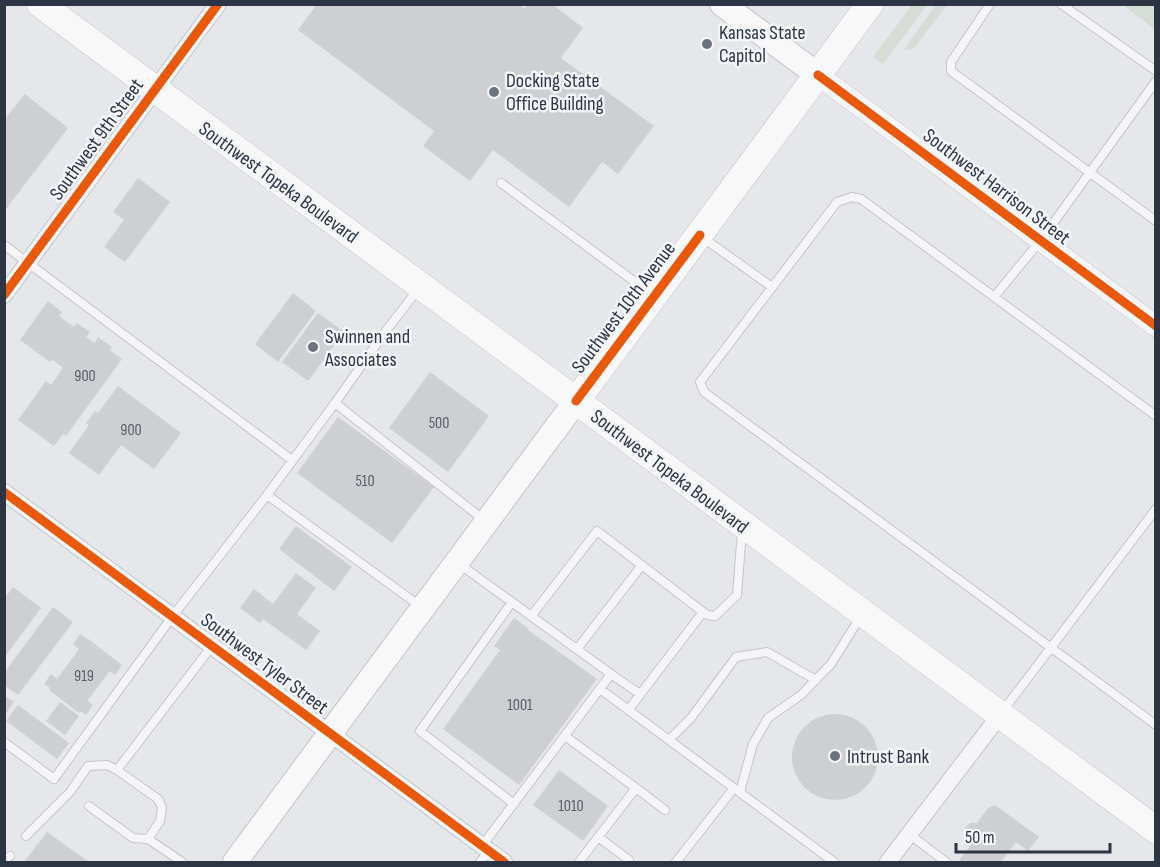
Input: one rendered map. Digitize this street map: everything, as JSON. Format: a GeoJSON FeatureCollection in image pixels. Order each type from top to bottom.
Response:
{"type":"FeatureCollection","features":[{"type":"Feature","properties":{"kind":"main road","name":"Southwest Topeka Boulevard"},"geometry":{"type":"LineString","coordinates":[[40,4],[1155,830]]}},
{"type":"Feature","properties":{"kind":"main road","name":"Southwest Harrison Street"},"geometry":{"type":"LineString","coordinates":[[722,4],[818,75]]}},
{"type":"Feature","properties":{"kind":"main road","name":"Southwest 10th Avenue"},"geometry":{"type":"LineString","coordinates":[[235,862],[870,4]]}},
{"type":"Feature","properties":{"kind":"street","name":"Southwest 9th Street"},"geometry":{"type":"LineString","coordinates":[[4,294],[218,4]]}},
{"type":"Feature","properties":{"kind":"street","name":"Southwest Harrison Street"},"geometry":{"type":"LineString","coordinates":[[818,75],[1155,326]]}},
{"type":"Feature","properties":{"kind":"street","name":"Southwest Tyler Street"},"geometry":{"type":"LineString","coordinates":[[4,492],[330,734],[484,853],[504,862]]}},
{"type":"Feature","properties":{"kind":"street"},"geometry":{"type":"LineString","coordinates":[[888,862],[1000,715]]}},
{"type":"Feature","properties":{"kind":"lane"},"geometry":{"type":"LineString","coordinates":[[990,4],[951,62],[951,71],[1155,221]]}},
{"type":"Feature","properties":{"kind":"lane"},"geometry":{"type":"LineString","coordinates":[[1061,4],[1155,71]]}},
{"type":"Feature","properties":{"kind":"lane"},"geometry":{"type":"LineString","coordinates":[[994,297],[1041,240],[1155,81]]}},
{"type":"Feature","properties":{"kind":"lane"},"geometry":{"type":"LineString","coordinates":[[501,183],[654,296]]}},
{"type":"Feature","properties":{"kind":"lane"},"geometry":{"type":"LineString","coordinates":[[1155,416],[861,199],[852,197],[837,202],[700,382],[704,392],[1155,725]]}},
{"type":"Feature","properties":{"kind":"lane"},"geometry":{"type":"LineString","coordinates":[[700,235],[772,287]]}},
{"type":"Feature","properties":{"kind":"lane"},"geometry":{"type":"LineString","coordinates":[[4,245],[292,460]]}},
{"type":"Feature","properties":{"kind":"lane"},"geometry":{"type":"LineString","coordinates":[[4,742],[54,779],[172,616],[267,495],[421,286]]}},
{"type":"Feature","properties":{"kind":"lane"},"geometry":{"type":"LineString","coordinates":[[335,403],[486,522]]}},
{"type":"Feature","properties":{"kind":"lane"},"geometry":{"type":"LineString","coordinates":[[267,495],[423,608]]}},
{"type":"Feature","properties":{"kind":"lane"},"geometry":{"type":"LineString","coordinates":[[1000,715],[1155,509]]}},
{"type":"Feature","properties":{"kind":"lane"},"geometry":{"type":"LineString","coordinates":[[532,615],[597,531],[707,615],[715,616],[737,595],[743,525]]}},
{"type":"Feature","properties":{"kind":"lane"},"geometry":{"type":"LineString","coordinates":[[457,562],[640,694]]}},
{"type":"Feature","properties":{"kind":"lane"},"geometry":{"type":"LineString","coordinates":[[577,649],[642,565]]}},
{"type":"Feature","properties":{"kind":"lane"},"geometry":{"type":"LineString","coordinates":[[510,797],[420,731],[512,602]]}},
{"type":"Feature","properties":{"kind":"lane"},"geometry":{"type":"LineString","coordinates":[[629,709],[703,612]]}},
{"type":"Feature","properties":{"kind":"lane"},"geometry":{"type":"LineString","coordinates":[[676,862],[737,790],[753,744],[768,718],[801,695],[831,664],[863,613]]}},
{"type":"Feature","properties":{"kind":"lane"},"geometry":{"type":"LineString","coordinates":[[117,770],[212,646]]}},
{"type":"Feature","properties":{"kind":"lane"},"geometry":{"type":"LineString","coordinates":[[669,740],[691,718],[736,657],[768,652],[816,680]]}},
{"type":"Feature","properties":{"kind":"lane"},"geometry":{"type":"LineString","coordinates":[[484,853],[510,797],[565,736],[611,674]]}},
{"type":"Feature","properties":{"kind":"lane"},"geometry":{"type":"LineString","coordinates":[[600,688],[834,862]]}},
{"type":"Feature","properties":{"kind":"lane"},"geometry":{"type":"LineString","coordinates":[[565,736],[665,810]]}},
{"type":"Feature","properties":{"kind":"lane"},"geometry":{"type":"LineString","coordinates":[[26,836],[70,792],[88,766],[107,765],[158,800],[162,807],[160,821],[148,839]]}},
{"type":"Feature","properties":{"kind":"lane"},"geometry":{"type":"LineString","coordinates":[[477,774],[487,774]]}},
{"type":"Feature","properties":{"kind":"lane"},"geometry":{"type":"LineString","coordinates":[[579,862],[636,788]]}},
{"type":"Feature","properties":{"kind":"lane"},"geometry":{"type":"LineString","coordinates":[[89,806],[133,838],[148,839],[182,862]]}},
{"type":"Feature","properties":{"kind":"lane"},"geometry":{"type":"LineString","coordinates":[[909,834],[946,862]]}},
{"type":"Feature","properties":{"kind":"lane"},"geometry":{"type":"LineString","coordinates":[[598,837],[629,860]]}},
{"type":"Feature","properties":{"kind":"shaded area"},"geometry":{"type":"Polygon","coordinates":[[[937,4],[947,5],[915,47],[911,50],[904,49],[937,4]]]}},
{"type":"Feature","properties":{"kind":"shaded area"},"geometry":{"type":"Polygon","coordinates":[[[912,5],[927,5],[883,64],[873,57],[912,5]]]}},
{"type":"Feature","properties":{"kind":"shaded area"},"geometry":{"type":"Polygon","coordinates":[[[1125,5],[1155,5],[1155,30],[1127,8],[1125,5]]]}},
{"type":"Feature","properties":{"kind":"building","name":"Docking State Office Building"},"geometry":{"type":"Polygon","coordinates":[[[317,4],[519,4],[525,9],[528,4],[552,4],[583,28],[561,58],[654,126],[618,174],[602,162],[569,207],[493,150],[470,181],[423,146],[434,131],[298,30],[317,4]]]}},
{"type":"Feature","properties":{"kind":"building"},"geometry":{"type":"Polygon","coordinates":[[[25,94],[68,128],[6,209],[4,120],[25,94]]]}},
{"type":"Feature","properties":{"kind":"building"},"geometry":{"type":"Polygon","coordinates":[[[138,178],[170,202],[125,262],[104,247],[124,220],[113,212],[138,178]]]}},
{"type":"Feature","properties":{"kind":"building"},"geometry":{"type":"Polygon","coordinates":[[[293,293],[316,311],[278,362],[255,344],[293,293]]]}},
{"type":"Feature","properties":{"kind":"building"},"geometry":{"type":"Polygon","coordinates":[[[48,301],[62,312],[59,316],[74,327],[77,323],[90,332],[86,337],[95,343],[98,337],[112,347],[110,350],[122,359],[66,436],[63,434],[54,446],[18,420],[46,381],[51,385],[63,368],[52,359],[50,362],[20,340],[48,301]]]}},
{"type":"Feature","properties":{"kind":"building","name":"Swinnen and Associates"},"geometry":{"type":"Polygon","coordinates":[[[318,313],[344,332],[308,381],[282,362],[318,313]]]}},
{"type":"Feature","properties":{"kind":"building"},"geometry":{"type":"Polygon","coordinates":[[[430,372],[489,416],[448,472],[389,428],[430,372]]]}},
{"type":"Feature","properties":{"kind":"building"},"geometry":{"type":"Polygon","coordinates":[[[118,386],[181,433],[154,469],[121,445],[99,475],[69,453],[89,425],[86,423],[95,411],[98,413],[118,386]]]}},
{"type":"Feature","properties":{"kind":"building"},"geometry":{"type":"Polygon","coordinates":[[[338,417],[434,487],[392,543],[297,473],[338,417]]]}},
{"type":"Feature","properties":{"kind":"building"},"geometry":{"type":"Polygon","coordinates":[[[296,526],[352,567],[334,591],[279,549],[296,526]]]}},
{"type":"Feature","properties":{"kind":"building"},"geometry":{"type":"Polygon","coordinates":[[[296,573],[316,588],[297,614],[320,631],[306,650],[263,619],[260,623],[240,608],[254,589],[273,604],[296,573]]]}},
{"type":"Feature","properties":{"kind":"building"},"geometry":{"type":"Polygon","coordinates":[[[13,587],[41,608],[4,658],[4,599],[13,587]]]}},
{"type":"Feature","properties":{"kind":"building"},"geometry":{"type":"Polygon","coordinates":[[[53,607],[73,622],[18,695],[4,685],[4,673],[53,607]]]}},
{"type":"Feature","properties":{"kind":"building"},"geometry":{"type":"Polygon","coordinates":[[[514,618],[597,679],[519,785],[443,729],[500,650],[494,646],[514,618]]]}},
{"type":"Feature","properties":{"kind":"building"},"geometry":{"type":"Polygon","coordinates":[[[80,634],[122,665],[115,675],[110,671],[87,701],[93,705],[86,715],[80,711],[79,713],[44,684],[51,674],[57,679],[79,649],[73,644],[80,634]]]}},
{"type":"Feature","properties":{"kind":"building"},"geometry":{"type":"Polygon","coordinates":[[[4,695],[14,702],[4,716],[4,695]]]}},
{"type":"Feature","properties":{"kind":"building"},"geometry":{"type":"Polygon","coordinates":[[[60,702],[79,716],[65,735],[46,721],[60,702]]]}},
{"type":"Feature","properties":{"kind":"building"},"geometry":{"type":"Polygon","coordinates":[[[18,705],[69,743],[57,759],[6,721],[18,705]]]}},
{"type":"Feature","properties":{"kind":"building","name":"Intrust Bank"},"geometry":{"type":"Polygon","coordinates":[[[835,714],[851,718],[865,727],[874,741],[878,757],[874,773],[865,787],[851,796],[835,800],[819,796],[805,787],[796,773],[792,757],[796,741],[805,727],[819,718],[835,714]]]}},
{"type":"Feature","properties":{"kind":"building"},"geometry":{"type":"Polygon","coordinates":[[[559,770],[608,806],[583,841],[533,805],[559,770]]]}},
{"type":"Feature","properties":{"kind":"building"},"geometry":{"type":"Polygon","coordinates":[[[995,805],[1039,837],[1028,851],[1016,842],[1001,862],[963,862],[959,860],[972,844],[964,839],[968,834],[965,828],[970,823],[977,823],[988,808],[995,805]]]}},
{"type":"Feature","properties":{"kind":"building"},"geometry":{"type":"Polygon","coordinates":[[[47,832],[89,862],[24,862],[47,832]]]}},
{"type":"Feature","properties":{"kind":"cycle path"},"geometry":{"type":"LineString","coordinates":[[4,295],[218,4]]}},
{"type":"Feature","properties":{"kind":"cycle path"},"geometry":{"type":"LineString","coordinates":[[818,75],[1156,326]]}},
{"type":"Feature","properties":{"kind":"cycle path"},"geometry":{"type":"LineString","coordinates":[[576,401],[700,235]]}},
{"type":"Feature","properties":{"kind":"cycle path"},"geometry":{"type":"LineString","coordinates":[[4,492],[504,862]]}},
{"type":"Feature","properties":{"kind":"place","name":"Kansas State Capitol"},"geometry":{"type":"Point","coordinates":[707,44]}},
{"type":"Feature","properties":{"kind":"place","name":"Docking State Office Building"},"geometry":{"type":"Point","coordinates":[494,92]}},
{"type":"Feature","properties":{"kind":"place","name":"Swinnen and Associates"},"geometry":{"type":"Point","coordinates":[313,347]}},
{"type":"Feature","properties":{"kind":"place","name":"Intrust Bank"},"geometry":{"type":"Point","coordinates":[835,756]}}]}
